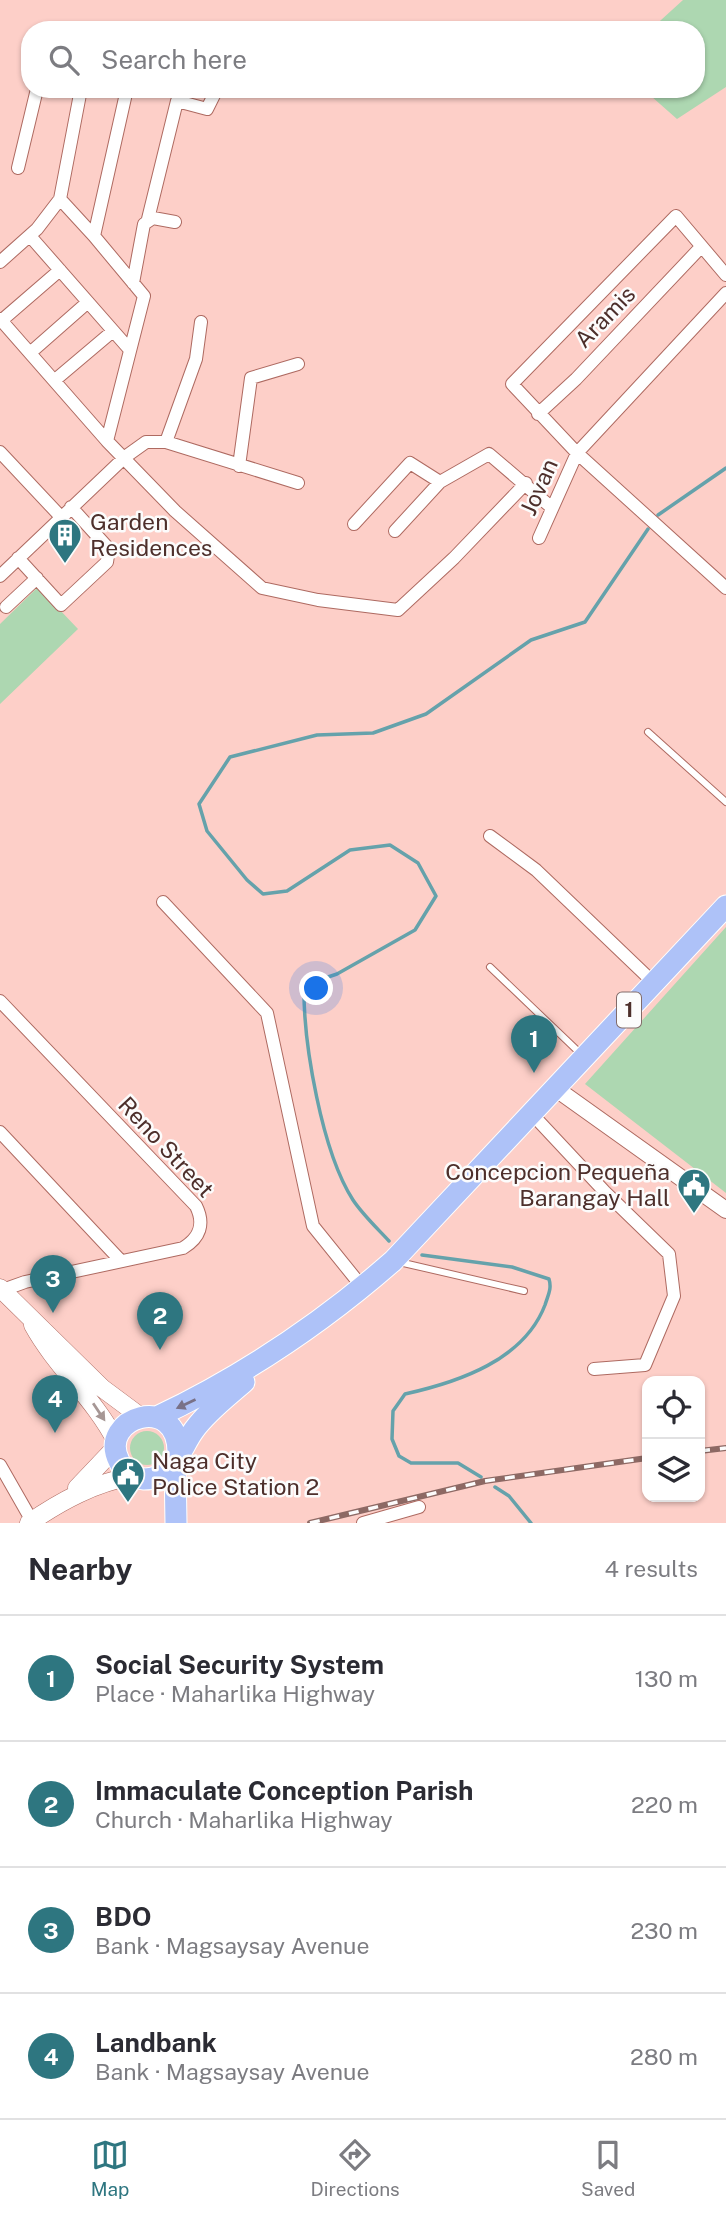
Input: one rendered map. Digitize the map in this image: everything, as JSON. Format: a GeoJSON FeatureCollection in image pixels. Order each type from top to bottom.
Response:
{"type":"FeatureCollection","features":[{"type":"Feature","properties":{"kind":"main road","name":"1"},"geometry":{"type":"LineString","coordinates":[[139,1477],[162,1475],[206,1415],[287,1345],[363,1288],[393,1261],[726,906]]}},
{"type":"Feature","properties":{"kind":"main road"},"geometry":{"type":"LineString","coordinates":[[1,1290],[29,1319],[53,1337],[102,1388],[176,1434],[175,1523]]}},
{"type":"Feature","properties":{"kind":"main road"},"geometry":{"type":"LineString","coordinates":[[29,1319],[44,1346],[88,1395],[116,1444],[120,1464],[156,1489],[175,1523]]}},
{"type":"Feature","properties":{"kind":"main road","name":"1"},"geometry":{"type":"LineString","coordinates":[[116,1444],[125,1425],[196,1399],[287,1345]]}},
{"type":"Feature","properties":{"kind":"main road"},"geometry":{"type":"LineString","coordinates":[[60,1503],[94,1473],[116,1444]]}},
{"type":"Feature","properties":{"kind":"main road"},"geometry":{"type":"LineString","coordinates":[[30,1522],[60,1503],[100,1484],[139,1477]]}},
{"type":"Feature","properties":{"kind":"street"},"geometry":{"type":"LineString","coordinates":[[18,168],[35,98]]}},
{"type":"Feature","properties":{"kind":"street"},"geometry":{"type":"LineString","coordinates":[[0,262],[30,236],[60,199],[79,98]]}},
{"type":"Feature","properties":{"kind":"street"},"geometry":{"type":"LineString","coordinates":[[94,236],[126,98]]}},
{"type":"Feature","properties":{"kind":"street"},"geometry":{"type":"LineString","coordinates":[[133,284],[144,224],[148,219],[177,101],[207,109],[212,98]]}},
{"type":"Feature","properties":{"kind":"street"},"geometry":{"type":"LineString","coordinates":[[60,199],[144,296],[107,441]]}},
{"type":"Feature","properties":{"kind":"street"},"geometry":{"type":"LineString","coordinates":[[726,275],[676,216],[512,384],[577,453],[726,588]]}},
{"type":"Feature","properties":{"kind":"street"},"geometry":{"type":"LineString","coordinates":[[148,219],[175,222]]}},
{"type":"Feature","properties":{"kind":"street"},"geometry":{"type":"LineString","coordinates":[[30,236],[130,350]]}},
{"type":"Feature","properties":{"kind":"street","name":"Aramis"},"geometry":{"type":"LineString","coordinates":[[538,414],[571,384],[701,247]]}},
{"type":"Feature","properties":{"kind":"street"},"geometry":{"type":"LineString","coordinates":[[60,270],[1,320],[107,441],[175,512],[262,587],[318,600],[398,610],[454,558],[526,483]]}},
{"type":"Feature","properties":{"kind":"street","name":"Jovan"},"geometry":{"type":"LineString","coordinates":[[539,538],[577,453],[726,293]]}},
{"type":"Feature","properties":{"kind":"street"},"geometry":{"type":"LineString","coordinates":[[30,353],[88,302]]}},
{"type":"Feature","properties":{"kind":"street"},"geometry":{"type":"LineString","coordinates":[[166,442],[196,359],[201,322]]}},
{"type":"Feature","properties":{"kind":"street"},"geometry":{"type":"LineString","coordinates":[[55,380],[113,331]]}},
{"type":"Feature","properties":{"kind":"street"},"geometry":{"type":"LineString","coordinates":[[239,466],[251,379],[298,364]]}},
{"type":"Feature","properties":{"kind":"street"},"geometry":{"type":"LineString","coordinates":[[0,576],[125,457],[146,442],[166,442],[298,483]]}},
{"type":"Feature","properties":{"kind":"street"},"geometry":{"type":"LineString","coordinates":[[0,452],[61,517]]}},
{"type":"Feature","properties":{"kind":"street"},"geometry":{"type":"LineString","coordinates":[[396,531],[440,482],[489,454],[526,483],[551,508]]}},
{"type":"Feature","properties":{"kind":"street"},"geometry":{"type":"LineString","coordinates":[[354,524],[410,463],[440,482]]}},
{"type":"Feature","properties":{"kind":"street"},"geometry":{"type":"LineString","coordinates":[[18,558],[61,605],[107,562],[110,550],[71,507]]}},
{"type":"Feature","properties":{"kind":"street"},"geometry":{"type":"LineString","coordinates":[[6,607],[37,578]]}},
{"type":"Feature","properties":{"kind":"street"},"geometry":{"type":"LineString","coordinates":[[490,836],[536,870],[654,983]]}},
{"type":"Feature","properties":{"kind":"street"},"geometry":{"type":"LineString","coordinates":[[163,902],[267,1013],[313,1226],[363,1288]]}},
{"type":"Feature","properties":{"kind":"street","name":"Reno Street"},"geometry":{"type":"LineString","coordinates":[[0,1001],[196,1206],[202,1218],[199,1233],[183,1248],[25,1282],[1,1290]]}},
{"type":"Feature","properties":{"kind":"street"},"geometry":{"type":"LineString","coordinates":[[555,1088],[726,1210]]}},
{"type":"Feature","properties":{"kind":"street"},"geometry":{"type":"LineString","coordinates":[[532,1114],[605,1192],[669,1254],[674,1296],[645,1365],[594,1369]]}},
{"type":"Feature","properties":{"kind":"street"},"geometry":{"type":"LineString","coordinates":[[0,1132],[121,1261]]}},
{"type":"Feature","properties":{"kind":"street"},"geometry":{"type":"LineString","coordinates":[[0,1465],[30,1522]]}},
{"type":"Feature","properties":{"kind":"street"},"geometry":{"type":"LineString","coordinates":[[363,1523],[379,1521],[419,1507]]}},
{"type":"Feature","properties":{"kind":"lane"},"geometry":{"type":"LineString","coordinates":[[648,732],[726,802]]}},
{"type":"Feature","properties":{"kind":"lane"},"geometry":{"type":"LineString","coordinates":[[490,967],[585,1058]]}},
{"type":"Feature","properties":{"kind":"lane"},"geometry":{"type":"LineString","coordinates":[[393,1261],[524,1291]]}},
{"type":"Feature","properties":{"kind":"green space"},"geometry":{"type":"Polygon","coordinates":[[[683,0],[726,0],[726,87],[677,119],[653,98],[705,98],[705,21],[660,21],[683,0]]]}},
{"type":"Feature","properties":{"kind":"green space"},"geometry":{"type":"Polygon","coordinates":[[[38,587],[78,629],[0,704],[0,624],[38,587]]]}},
{"type":"Feature","properties":{"kind":"green space"},"geometry":{"type":"Polygon","coordinates":[[[726,927],[726,1193],[585,1084],[726,927]]]}},
{"type":"Feature","properties":{"kind":"green space"},"geometry":{"type":"Polygon","coordinates":[[[147,1431],[159,1436],[164,1448],[159,1460],[147,1465],[135,1460],[130,1448],[135,1436],[147,1431]]]}},
{"type":"Feature","properties":{"kind":"waterway"},"geometry":{"type":"LineString","coordinates":[[658,515],[726,468]]}},
{"type":"Feature","properties":{"kind":"waterway"},"geometry":{"type":"LineString","coordinates":[[389,1241],[353,1200],[332,1154],[311,1066],[304,985],[337,974],[415,930],[436,896],[418,863],[390,845],[350,850],[287,891],[263,894],[247,880],[207,831],[199,804],[230,757],[317,735],[373,733],[426,714],[531,640],[585,622],[648,529]]}},
{"type":"Feature","properties":{"kind":"waterway"},"geometry":{"type":"LineString","coordinates":[[422,1255],[512,1267],[549,1279],[545,1305],[535,1324],[506,1354],[487,1366],[447,1383],[405,1394],[393,1411],[392,1439],[399,1456],[411,1463],[458,1463],[481,1477]]}},
{"type":"Feature","properties":{"kind":"waterway"},"geometry":{"type":"LineString","coordinates":[[495,1487],[509,1496],[531,1523]]}},
{"type":"Feature","properties":{"kind":"railway"},"geometry":{"type":"LineString","coordinates":[[705,1450],[726,1448]]}},
{"type":"Feature","properties":{"kind":"railway"},"geometry":{"type":"LineString","coordinates":[[310,1523],[485,1481],[642,1459]]}},
{"type":"Feature","properties":{"kind":"place","name":"Garden Residences"},"geometry":{"type":"Point","coordinates":[65,565]}},
{"type":"Feature","properties":{"kind":"place","name":"Social Security System"},"geometry":{"type":"Point","coordinates":[534,1073]}},
{"type":"Feature","properties":{"kind":"place","name":"Concepcion Pequeña Barangay Hall"},"geometry":{"type":"Point","coordinates":[694,1215]}},
{"type":"Feature","properties":{"kind":"place","name":"BDO"},"geometry":{"type":"Point","coordinates":[53,1313]}},
{"type":"Feature","properties":{"kind":"place","name":"Immaculate Conception Parish"},"geometry":{"type":"Point","coordinates":[160,1350]}},
{"type":"Feature","properties":{"kind":"place","name":"Landbank"},"geometry":{"type":"Point","coordinates":[55,1433]}},
{"type":"Feature","properties":{"kind":"place","name":"Naga City Police Station 2"},"geometry":{"type":"Point","coordinates":[128,1504]}}]}
